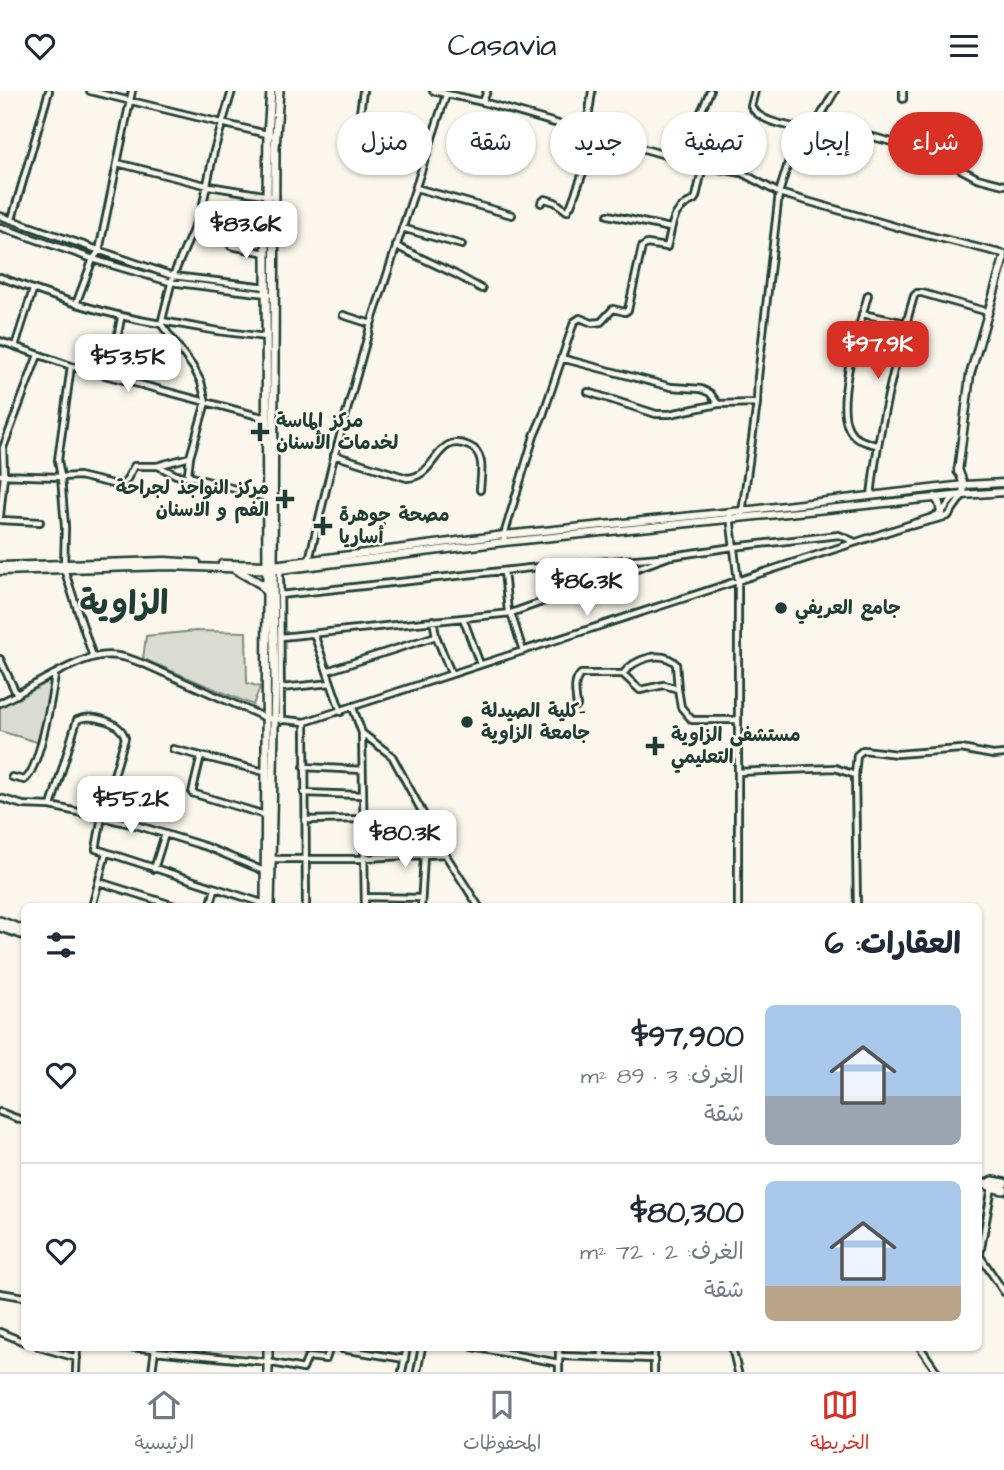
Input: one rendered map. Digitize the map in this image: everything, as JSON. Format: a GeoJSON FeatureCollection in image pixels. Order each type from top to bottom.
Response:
{"type":"FeatureCollection","features":[{"type":"Feature","properties":{"kind":"main road"},"geometry":{"type":"LineString","coordinates":[[267,903],[271,859],[274,719],[271,91]]}},
{"type":"Feature","properties":{"kind":"main road"},"geometry":{"type":"LineString","coordinates":[[272,136],[279,91]]}},
{"type":"Feature","properties":{"kind":"main road"},"geometry":{"type":"LineString","coordinates":[[267,903],[265,772],[274,719],[267,593],[272,568],[267,498],[266,418],[266,337],[270,291],[266,253],[272,196]]}},
{"type":"Feature","properties":{"kind":"main road"},"geometry":{"type":"LineString","coordinates":[[960,495],[958,469],[969,379],[1004,256]]}},
{"type":"Feature","properties":{"kind":"main road"},"geometry":{"type":"LineString","coordinates":[[64,566],[272,568],[504,538],[730,516],[961,485],[1004,483]]}},
{"type":"Feature","properties":{"kind":"main road"},"geometry":{"type":"LineString","coordinates":[[742,514],[1004,492]]}},
{"type":"Feature","properties":{"kind":"main road"},"geometry":{"type":"LineString","coordinates":[[935,497],[941,513]]}},
{"type":"Feature","properties":{"kind":"main road"},"geometry":{"type":"LineString","coordinates":[[0,568],[170,561],[272,568]]}},
{"type":"Feature","properties":{"kind":"main road"},"geometry":{"type":"LineString","coordinates":[[235,569],[261,584],[267,593]]}},
{"type":"Feature","properties":{"kind":"main road"},"geometry":{"type":"LineString","coordinates":[[0,924],[21,931]]}},
{"type":"Feature","properties":{"kind":"main road"},"geometry":{"type":"LineString","coordinates":[[987,1184],[1004,1183]]}},
{"type":"Feature","properties":{"kind":"main road"},"geometry":{"type":"LineString","coordinates":[[987,1184],[1004,1190]]}},
{"type":"Feature","properties":{"kind":"main road"},"geometry":{"type":"LineString","coordinates":[[268,1351],[268,1372]]}},
{"type":"Feature","properties":{"kind":"street"},"geometry":{"type":"LineString","coordinates":[[12,219],[49,91]]}},
{"type":"Feature","properties":{"kind":"street"},"geometry":{"type":"LineString","coordinates":[[90,91],[272,136]]}},
{"type":"Feature","properties":{"kind":"street"},"geometry":{"type":"LineString","coordinates":[[76,304],[93,259],[99,251],[132,91]]}},
{"type":"Feature","properties":{"kind":"street"},"geometry":{"type":"LineString","coordinates":[[192,477],[188,473],[190,457],[206,403],[201,381],[161,323],[170,282],[198,223],[232,91]]}},
{"type":"Feature","properties":{"kind":"street"},"geometry":{"type":"LineString","coordinates":[[360,112],[363,91]]}},
{"type":"Feature","properties":{"kind":"street"},"geometry":{"type":"LineString","coordinates":[[433,91],[550,122]]}},
{"type":"Feature","properties":{"kind":"street"},"geometry":{"type":"LineString","coordinates":[[483,102],[487,91]]}},
{"type":"Feature","properties":{"kind":"street"},"geometry":{"type":"LineString","coordinates":[[589,112],[592,91]]}},
{"type":"Feature","properties":{"kind":"street"},"geometry":{"type":"LineString","coordinates":[[702,112],[710,91]]}},
{"type":"Feature","properties":{"kind":"street"},"geometry":{"type":"LineString","coordinates":[[755,91],[751,106],[755,112],[781,125]]}},
{"type":"Feature","properties":{"kind":"street"},"geometry":{"type":"LineString","coordinates":[[823,112],[835,91]]}},
{"type":"Feature","properties":{"kind":"street"},"geometry":{"type":"LineString","coordinates":[[903,91],[904,99]]}},
{"type":"Feature","properties":{"kind":"street"},"geometry":{"type":"LineString","coordinates":[[308,563],[334,455],[371,324],[446,95]]}},
{"type":"Feature","properties":{"kind":"street"},"geometry":{"type":"LineString","coordinates":[[874,137],[892,142],[904,139],[965,173],[1004,185]]}},
{"type":"Feature","properties":{"kind":"street"},"geometry":{"type":"LineString","coordinates":[[117,163],[209,186],[272,196]]}},
{"type":"Feature","properties":{"kind":"street"},"geometry":{"type":"LineString","coordinates":[[541,203],[545,199],[555,202],[567,211],[582,175]]}},
{"type":"Feature","properties":{"kind":"street"},"geometry":{"type":"LineString","coordinates":[[504,538],[534,436],[576,319],[601,323],[613,309],[625,312],[628,310],[642,247],[647,244],[667,247],[670,228],[682,205],[694,200],[701,175]]}},
{"type":"Feature","properties":{"kind":"street"},"geometry":{"type":"LineString","coordinates":[[746,175],[779,193],[1004,256]]}},
{"type":"Feature","properties":{"kind":"street"},"geometry":{"type":"LineString","coordinates":[[742,514],[757,403],[779,193],[785,175]]}},
{"type":"Feature","properties":{"kind":"street"},"geometry":{"type":"LineString","coordinates":[[415,188],[512,215]]}},
{"type":"Feature","properties":{"kind":"street"},"geometry":{"type":"LineString","coordinates":[[608,215],[670,228]]}},
{"type":"Feature","properties":{"kind":"street"},"geometry":{"type":"LineString","coordinates":[[0,216],[173,276],[270,291]]}},
{"type":"Feature","properties":{"kind":"street"},"geometry":{"type":"LineString","coordinates":[[0,227],[170,282],[270,291]]}},
{"type":"Feature","properties":{"kind":"street"},"geometry":{"type":"LineString","coordinates":[[402,228],[462,246]]}},
{"type":"Feature","properties":{"kind":"street"},"geometry":{"type":"LineString","coordinates":[[231,246],[266,253]]}},
{"type":"Feature","properties":{"kind":"street"},"geometry":{"type":"LineString","coordinates":[[396,246],[482,289]]}},
{"type":"Feature","properties":{"kind":"street"},"geometry":{"type":"LineString","coordinates":[[0,277],[121,318],[266,337]]}},
{"type":"Feature","properties":{"kind":"street"},"geometry":{"type":"LineString","coordinates":[[15,346],[33,290]]}},
{"type":"Feature","properties":{"kind":"street"},"geometry":{"type":"LineString","coordinates":[[871,496],[876,445],[914,296],[917,293],[988,312]]}},
{"type":"Feature","properties":{"kind":"street"},"geometry":{"type":"LineString","coordinates":[[868,295],[849,366],[845,408],[847,427],[853,435],[861,441],[876,445]]}},
{"type":"Feature","properties":{"kind":"street"},"geometry":{"type":"LineString","coordinates":[[862,314],[906,323]]}},
{"type":"Feature","properties":{"kind":"street"},"geometry":{"type":"LineString","coordinates":[[342,315],[371,324]]}},
{"type":"Feature","properties":{"kind":"street"},"geometry":{"type":"LineString","coordinates":[[110,376],[121,318]]}},
{"type":"Feature","properties":{"kind":"street"},"geometry":{"type":"LineString","coordinates":[[0,341],[71,366],[266,418]]}},
{"type":"Feature","properties":{"kind":"street"},"geometry":{"type":"LineString","coordinates":[[38,355],[4,448],[0,518],[40,522]]}},
{"type":"Feature","properties":{"kind":"street"},"geometry":{"type":"LineString","coordinates":[[561,358],[671,387],[701,389],[710,393],[718,404]]}},
{"type":"Feature","properties":{"kind":"street"},"geometry":{"type":"LineString","coordinates":[[71,366],[58,460],[65,527],[64,566],[93,657]]}},
{"type":"Feature","properties":{"kind":"street"},"geometry":{"type":"LineString","coordinates":[[588,392],[656,414],[670,414],[718,404],[757,403]]}},
{"type":"Feature","properties":{"kind":"street"},"geometry":{"type":"LineString","coordinates":[[334,455],[414,478],[421,475],[444,447],[452,443],[467,445],[477,451],[481,463],[480,490]]}},
{"type":"Feature","properties":{"kind":"street"},"geometry":{"type":"LineString","coordinates":[[2,475],[79,476],[121,485],[134,466],[157,466],[190,457]]}},
{"type":"Feature","properties":{"kind":"street"},"geometry":{"type":"LineString","coordinates":[[157,466],[176,475],[267,498]]}},
{"type":"Feature","properties":{"kind":"street"},"geometry":{"type":"LineString","coordinates":[[0,703],[93,657],[111,655],[128,658],[274,719],[304,722],[899,528],[941,513],[960,495]]}},
{"type":"Feature","properties":{"kind":"street"},"geometry":{"type":"LineString","coordinates":[[899,528],[948,516],[960,495]]}},
{"type":"Feature","properties":{"kind":"street"},"geometry":{"type":"LineString","coordinates":[[730,516],[738,582],[738,903]]}},
{"type":"Feature","properties":{"kind":"street"},"geometry":{"type":"LineString","coordinates":[[280,596],[504,571],[672,556],[839,535],[854,542]]}},
{"type":"Feature","properties":{"kind":"street"},"geometry":{"type":"LineString","coordinates":[[281,637],[509,612],[672,556]]}},
{"type":"Feature","properties":{"kind":"street"},"geometry":{"type":"LineString","coordinates":[[272,568],[280,596],[281,637],[281,688],[274,719]]}},
{"type":"Feature","properties":{"kind":"street"},"geometry":{"type":"LineString","coordinates":[[504,571],[509,612],[523,652]]}},
{"type":"Feature","properties":{"kind":"street"},"geometry":{"type":"LineString","coordinates":[[463,618],[480,664]]}},
{"type":"Feature","properties":{"kind":"street"},"geometry":{"type":"LineString","coordinates":[[433,620],[436,636],[451,673]]}},
{"type":"Feature","properties":{"kind":"street"},"geometry":{"type":"LineString","coordinates":[[314,634],[341,712]]}},
{"type":"Feature","properties":{"kind":"street"},"geometry":{"type":"LineString","coordinates":[[327,671],[436,636]]}},
{"type":"Feature","properties":{"kind":"street"},"geometry":{"type":"LineString","coordinates":[[578,706],[575,683],[581,674],[623,674],[639,659],[669,658],[676,664],[681,707],[692,720],[738,720]]}},
{"type":"Feature","properties":{"kind":"street"},"geometry":{"type":"LineString","coordinates":[[0,659],[17,695]]}},
{"type":"Feature","properties":{"kind":"street"},"geometry":{"type":"LineString","coordinates":[[623,674],[640,690],[664,685],[678,689]]}},
{"type":"Feature","properties":{"kind":"street"},"geometry":{"type":"LineString","coordinates":[[12,777],[23,780],[29,776],[46,723],[55,675]]}},
{"type":"Feature","properties":{"kind":"street"},"geometry":{"type":"LineString","coordinates":[[281,688],[331,684]]}},
{"type":"Feature","properties":{"kind":"street"},"geometry":{"type":"LineString","coordinates":[[353,708],[362,733],[365,903]]}},
{"type":"Feature","properties":{"kind":"street"},"geometry":{"type":"LineString","coordinates":[[51,806],[76,722],[81,717],[115,724],[121,728],[125,738],[102,816],[96,849],[258,903]]}},
{"type":"Feature","properties":{"kind":"street"},"geometry":{"type":"LineString","coordinates":[[304,722],[306,903]]}},
{"type":"Feature","properties":{"kind":"street"},"geometry":{"type":"LineString","coordinates":[[362,733],[392,756],[445,854],[476,903]]}},
{"type":"Feature","properties":{"kind":"street"},"geometry":{"type":"LineString","coordinates":[[173,749],[265,772]]}},
{"type":"Feature","properties":{"kind":"street"},"geometry":{"type":"LineString","coordinates":[[857,903],[855,775],[858,755],[863,750],[897,754],[961,749],[993,755],[1004,754]]}},
{"type":"Feature","properties":{"kind":"street"},"geometry":{"type":"LineString","coordinates":[[201,756],[192,793],[265,815]]}},
{"type":"Feature","properties":{"kind":"street"},"geometry":{"type":"LineString","coordinates":[[304,767],[362,770]]}},
{"type":"Feature","properties":{"kind":"street"},"geometry":{"type":"LineString","coordinates":[[738,772],[835,768],[855,775]]}},
{"type":"Feature","properties":{"kind":"street"},"geometry":{"type":"LineString","coordinates":[[304,793],[362,795]]}},
{"type":"Feature","properties":{"kind":"street"},"geometry":{"type":"LineString","coordinates":[[0,798],[23,805],[51,806],[102,816],[207,847],[265,871]]}},
{"type":"Feature","properties":{"kind":"street"},"geometry":{"type":"LineString","coordinates":[[305,820],[363,819]]}},
{"type":"Feature","properties":{"kind":"street"},"geometry":{"type":"LineString","coordinates":[[154,869],[166,834]]}},
{"type":"Feature","properties":{"kind":"street"},"geometry":{"type":"LineString","coordinates":[[93,903],[106,853]]}},
{"type":"Feature","properties":{"kind":"street"},"geometry":{"type":"LineString","coordinates":[[271,859],[364,859],[445,854]]}},
{"type":"Feature","properties":{"kind":"street"},"geometry":{"type":"LineString","coordinates":[[421,903],[424,856]]}},
{"type":"Feature","properties":{"kind":"street"},"geometry":{"type":"LineString","coordinates":[[99,882],[165,903]]}},
{"type":"Feature","properties":{"kind":"street"},"geometry":{"type":"LineString","coordinates":[[211,903],[215,889]]}},
{"type":"Feature","properties":{"kind":"street"},"geometry":{"type":"LineString","coordinates":[[365,897],[421,898]]}},
{"type":"Feature","properties":{"kind":"street"},"geometry":{"type":"LineString","coordinates":[[0,1112],[21,1120]]}},
{"type":"Feature","properties":{"kind":"street"},"geometry":{"type":"LineString","coordinates":[[982,1246],[987,1184]]}},
{"type":"Feature","properties":{"kind":"street"},"geometry":{"type":"LineString","coordinates":[[982,1260],[1004,1292]]}},
{"type":"Feature","properties":{"kind":"street"},"geometry":{"type":"LineString","coordinates":[[0,1293],[21,1296]]}},
{"type":"Feature","properties":{"kind":"street"},"geometry":{"type":"LineString","coordinates":[[0,1332],[21,1341]]}},
{"type":"Feature","properties":{"kind":"street"},"geometry":{"type":"LineString","coordinates":[[53,1351],[77,1358]]}},
{"type":"Feature","properties":{"kind":"street"},"geometry":{"type":"LineString","coordinates":[[76,1372],[78,1351]]}},
{"type":"Feature","properties":{"kind":"street"},"geometry":{"type":"LineString","coordinates":[[152,1372],[155,1351]]}},
{"type":"Feature","properties":{"kind":"street"},"geometry":{"type":"LineString","coordinates":[[172,1351],[268,1362],[303,1369],[308,1357],[326,1359],[329,1351]]}},
{"type":"Feature","properties":{"kind":"street"},"geometry":{"type":"LineString","coordinates":[[355,1351],[405,1359]]}},
{"type":"Feature","properties":{"kind":"street"},"geometry":{"type":"LineString","coordinates":[[402,1372],[406,1351]]}},
{"type":"Feature","properties":{"kind":"street"},"geometry":{"type":"LineString","coordinates":[[417,1372],[421,1351]]}},
{"type":"Feature","properties":{"kind":"street"},"geometry":{"type":"LineString","coordinates":[[499,1351],[559,1360],[654,1359]]}},
{"type":"Feature","properties":{"kind":"street"},"geometry":{"type":"LineString","coordinates":[[559,1351],[559,1372]]}},
{"type":"Feature","properties":{"kind":"street"},"geometry":{"type":"LineString","coordinates":[[602,1358],[603,1351]]}},
{"type":"Feature","properties":{"kind":"street"},"geometry":{"type":"LineString","coordinates":[[654,1351],[654,1372]]}},
{"type":"Feature","properties":{"kind":"street"},"geometry":{"type":"LineString","coordinates":[[733,1351],[738,1372]]}},
{"type":"Feature","properties":{"kind":"street"},"geometry":{"type":"LineString","coordinates":[[923,1351],[937,1372]]}},
{"type":"Feature","properties":{"kind":"shaded area"},"geometry":{"type":"Polygon","coordinates":[[[195,631],[246,632],[247,683],[260,687],[253,705],[143,659],[146,636],[195,631]]]}},
{"type":"Feature","properties":{"kind":"shaded area"},"geometry":{"type":"Polygon","coordinates":[[[55,675],[40,743],[0,731],[0,703],[55,675]]]}},
{"type":"Feature","properties":{"kind":"place","name":"مركز الماسة لخدمات الأسنان"},"geometry":{"type":"Point","coordinates":[260,432]}},
{"type":"Feature","properties":{"kind":"place","name":"مركز النواجذ لجراحة الفم و الاسنان"},"geometry":{"type":"Point","coordinates":[285,499]}},
{"type":"Feature","properties":{"kind":"place","name":"مصحة جوهرة أساريا"},"geometry":{"type":"Point","coordinates":[323,526]}},
{"type":"Feature","properties":{"kind":"place","name":"جامع العريفي"},"geometry":{"type":"Point","coordinates":[781,608]}},
{"type":"Feature","properties":{"kind":"place","name":"كلية الصيدلة- جامعة الزاوية"},"geometry":{"type":"Point","coordinates":[467,722]}},
{"type":"Feature","properties":{"kind":"place","name":"مستشفى الزاوية التعليمي"},"geometry":{"type":"Point","coordinates":[655,746]}},
{"type":"Feature","properties":{"kind":"district","name":"الزاوية"},"geometry":{"type":"Point","coordinates":[124,604]}}]}
